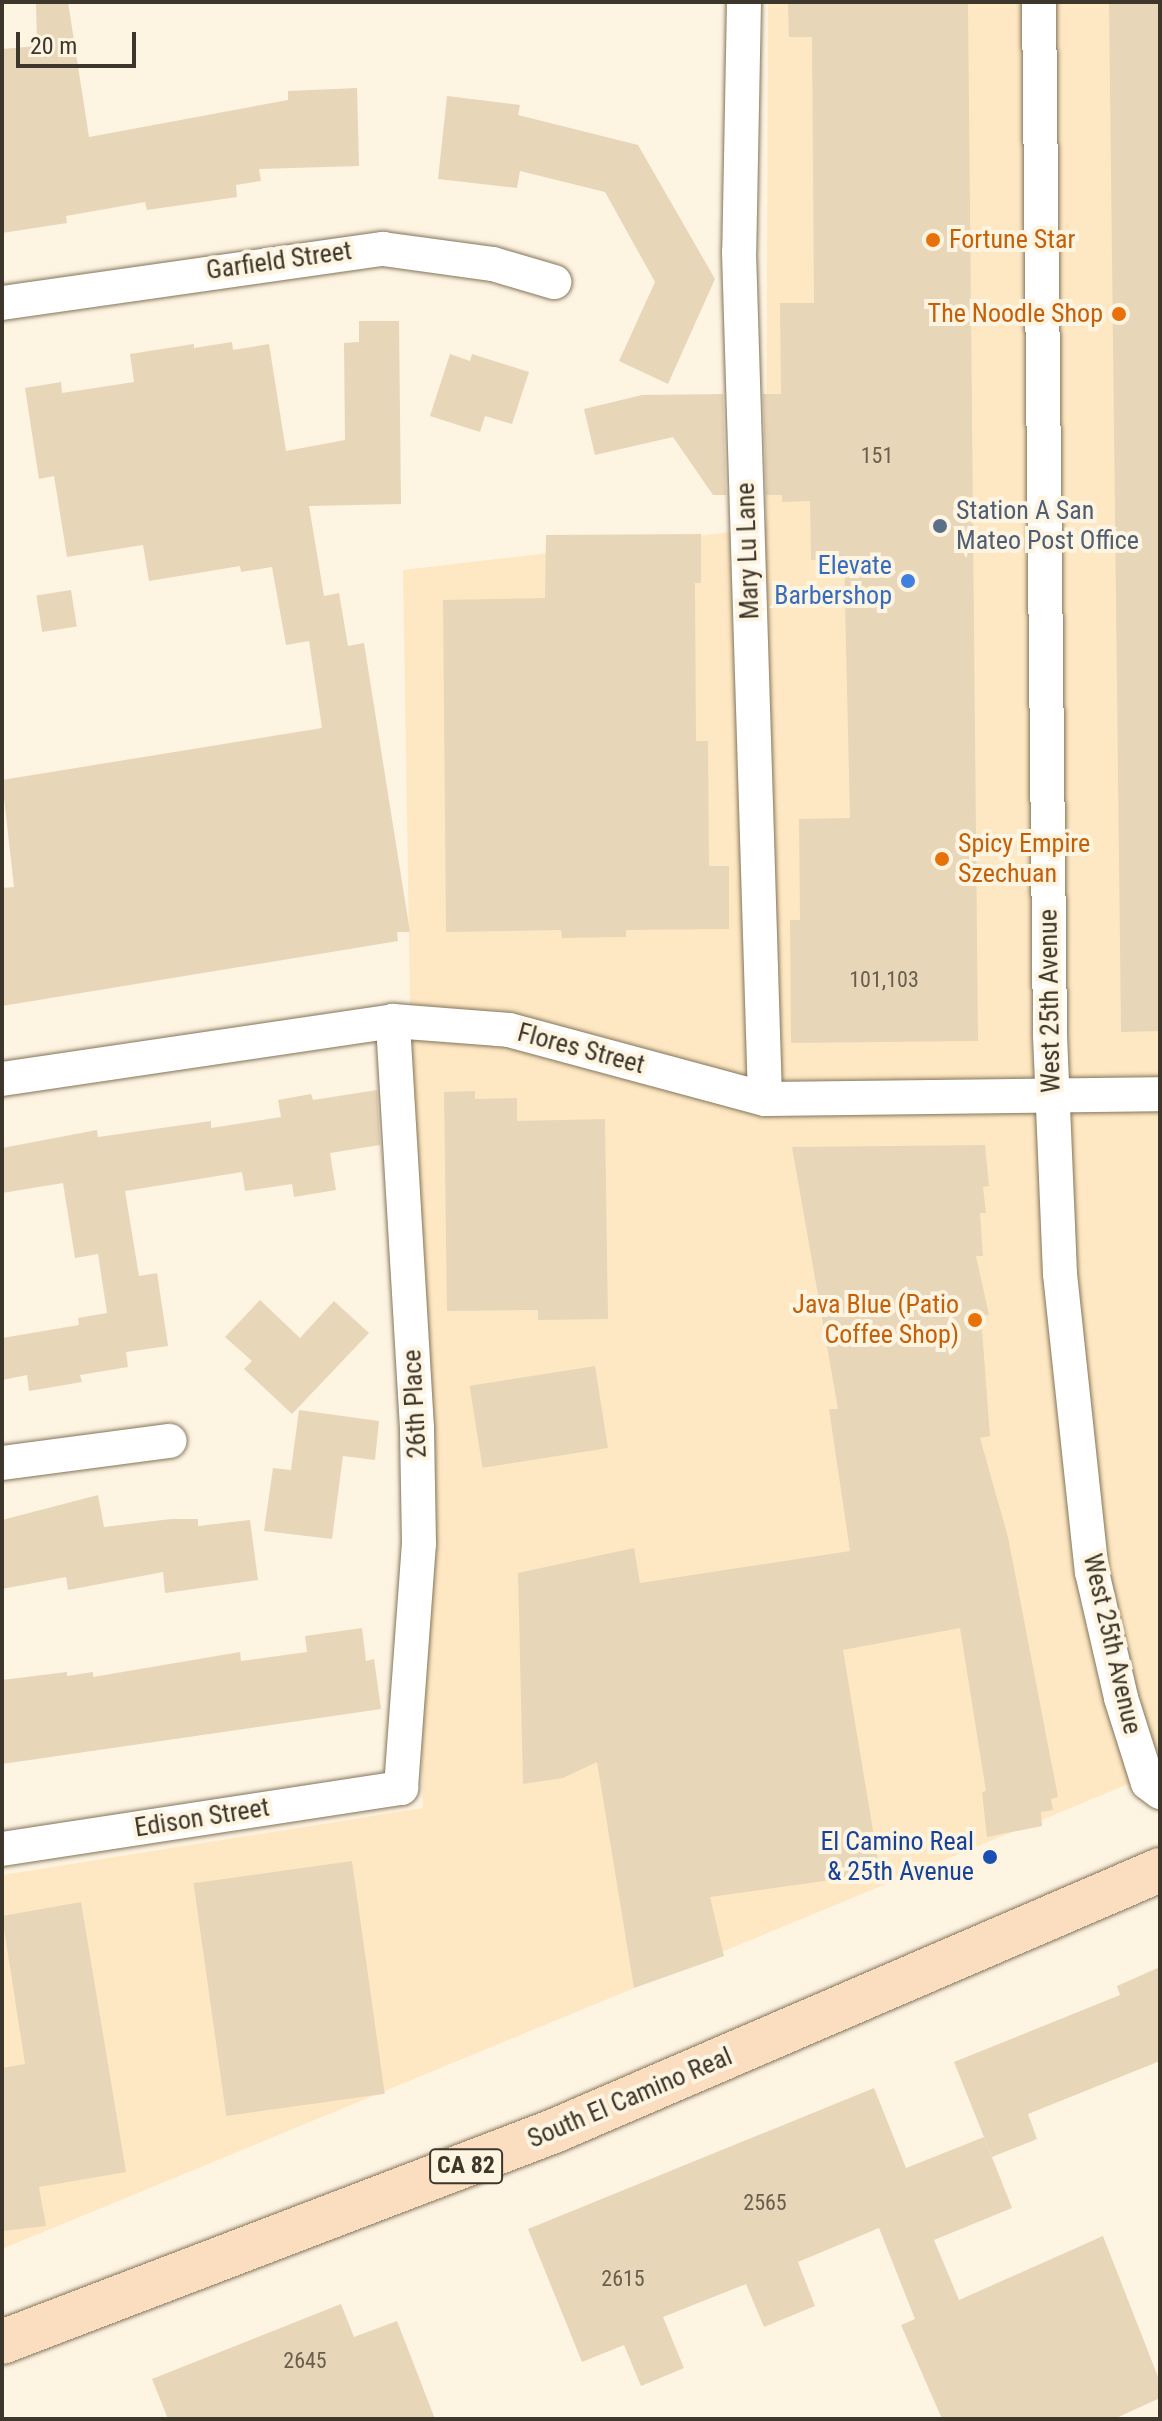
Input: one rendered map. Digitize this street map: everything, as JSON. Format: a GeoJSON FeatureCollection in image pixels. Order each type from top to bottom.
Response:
{"type":"FeatureCollection","features":[{"type":"Feature","properties":{"kind":"main road","name":"South El Camino Real"},"geometry":{"type":"LineString","coordinates":[[2,2342],[554,2131],[1160,1870]]}},
{"type":"Feature","properties":{"kind":"street","name":"Mary Lu Lane"},"geometry":{"type":"LineString","coordinates":[[744,2],[739,252],[765,1099]]}},
{"type":"Feature","properties":{"kind":"street","name":"West 25th Avenue"},"geometry":{"type":"LineString","coordinates":[[1039,2],[1051,1094],[1068,1378],[1092,1572],[1121,1698],[1148,1783],[1160,1792]]}},
{"type":"Feature","properties":{"kind":"street","name":"Garfield Street"},"geometry":{"type":"LineString","coordinates":[[2,303],[383,249],[493,264],[554,282]]}},
{"type":"Feature","properties":{"kind":"street","name":"Flores Street"},"geometry":{"type":"LineString","coordinates":[[2,1079],[393,1021],[509,1030],[765,1099],[1160,1094]]}},
{"type":"Feature","properties":{"kind":"street","name":"26th Place"},"geometry":{"type":"LineString","coordinates":[[393,1021],[418,1486],[401,1788]]}},
{"type":"Feature","properties":{"kind":"street"},"geometry":{"type":"LineString","coordinates":[[2,1463],[170,1441]]}},
{"type":"Feature","properties":{"kind":"street","name":"Edison Street"},"geometry":{"type":"LineString","coordinates":[[2,1849],[401,1788]]}},
{"type":"Feature","properties":{"kind":"shaded area"},"geometry":{"type":"Polygon","coordinates":[[[768,2],[1160,2],[1160,1771],[2,2249],[2,1875],[423,1808],[403,570],[766,528],[768,2]]]}},
{"type":"Feature","properties":{"kind":"building"},"geometry":{"type":"Polygon","coordinates":[[[36,2],[68,2],[89,137],[288,100],[288,91],[357,88],[359,166],[259,169],[261,181],[236,185],[237,197],[147,210],[145,202],[66,216],[67,223],[2,233],[2,49],[37,46],[36,2]]]}},
{"type":"Feature","properties":{"kind":"building"},"geometry":{"type":"Polygon","coordinates":[[[788,2],[968,2],[978,1041],[791,1043],[790,920],[800,920],[799,819],[850,818],[844,559],[811,560],[810,501],[782,502],[782,495],[766,495],[763,394],[781,394],[780,303],[814,303],[812,37],[789,37],[788,2]]]}},
{"type":"Feature","properties":{"kind":"building"},"geometry":{"type":"Polygon","coordinates":[[[1109,2],[1160,2],[1160,1031],[1121,1032],[1109,2]]]}},
{"type":"Feature","properties":{"kind":"building"},"geometry":{"type":"Polygon","coordinates":[[[447,96],[520,105],[518,115],[638,145],[715,279],[668,384],[619,361],[655,282],[605,192],[520,171],[517,188],[438,179],[447,96]]]}},
{"type":"Feature","properties":{"kind":"building"},"geometry":{"type":"Polygon","coordinates":[[[359,321],[399,321],[401,504],[309,506],[324,596],[339,593],[348,646],[364,643],[410,932],[397,932],[398,941],[2,1006],[2,888],[14,887],[2,780],[322,728],[309,641],[286,645],[272,567],[241,572],[240,566],[149,581],[143,545],[67,557],[54,476],[39,479],[25,388],[61,382],[62,393],[134,382],[130,354],[194,344],[194,348],[232,342],[233,350],[269,344],[286,451],[345,440],[344,343],[359,342],[359,321]]]}},
{"type":"Feature","properties":{"kind":"building"},"geometry":{"type":"Polygon","coordinates":[[[450,354],[470,361],[472,354],[529,372],[512,424],[485,416],[480,432],[430,416],[450,354]]]}},
{"type":"Feature","properties":{"kind":"building"},"geometry":{"type":"Polygon","coordinates":[[[723,394],[726,495],[713,495],[673,437],[595,455],[584,409],[642,395],[723,394]]]}},
{"type":"Feature","properties":{"kind":"building"},"geometry":{"type":"Polygon","coordinates":[[[701,534],[701,583],[695,583],[696,741],[708,741],[709,866],[729,866],[729,929],[626,930],[626,937],[562,938],[561,930],[446,932],[443,600],[545,598],[546,535],[701,534]]]}},
{"type":"Feature","properties":{"kind":"building"},"geometry":{"type":"Polygon","coordinates":[[[71,590],[77,627],[42,632],[36,595],[71,590]]]}},
{"type":"Feature","properties":{"kind":"building"},"geometry":{"type":"Polygon","coordinates":[[[377,1090],[380,1145],[330,1153],[336,1190],[294,1197],[292,1184],[245,1191],[242,1172],[125,1191],[139,1276],[157,1273],[168,1346],[126,1352],[128,1367],[80,1375],[82,1382],[29,1391],[27,1375],[2,1380],[2,1338],[79,1325],[78,1318],[107,1313],[98,1254],[75,1258],[63,1183],[2,1193],[2,1148],[97,1130],[98,1137],[211,1121],[211,1128],[281,1117],[278,1100],[311,1094],[313,1100],[377,1090]]]}},
{"type":"Feature","properties":{"kind":"building"},"geometry":{"type":"Polygon","coordinates":[[[475,1091],[475,1099],[517,1098],[517,1121],[605,1119],[608,1319],[538,1320],[538,1310],[447,1311],[444,1092],[475,1091]]]}},
{"type":"Feature","properties":{"kind":"building"},"geometry":{"type":"Polygon","coordinates":[[[985,1145],[989,1186],[983,1187],[986,1213],[980,1213],[983,1256],[976,1256],[989,1315],[981,1316],[990,1436],[980,1438],[1008,1537],[1058,1797],[1051,1799],[1053,1810],[1041,1812],[1042,1826],[987,1837],[982,1792],[986,1791],[960,1628],[843,1650],[880,1873],[710,1897],[724,1956],[634,1988],[597,1762],[563,1778],[523,1784],[518,1573],[634,1548],[640,1583],[850,1551],[829,1409],[838,1409],[792,1147],[985,1145]]]}},
{"type":"Feature","properties":{"kind":"building"},"geometry":{"type":"Polygon","coordinates":[[[260,1300],[300,1338],[334,1301],[369,1333],[292,1414],[244,1369],[252,1361],[225,1337],[260,1300]]]}},
{"type":"Feature","properties":{"kind":"building"},"geometry":{"type":"Polygon","coordinates":[[[595,1366],[608,1448],[483,1468],[470,1386],[595,1366]]]}},
{"type":"Feature","properties":{"kind":"building"},"geometry":{"type":"Polygon","coordinates":[[[299,1410],[379,1421],[375,1460],[343,1456],[332,1539],[264,1531],[273,1468],[291,1470],[299,1410]]]}},
{"type":"Feature","properties":{"kind":"building"},"geometry":{"type":"Polygon","coordinates":[[[98,1495],[104,1527],[171,1519],[198,1519],[198,1526],[250,1520],[258,1580],[165,1593],[163,1572],[68,1590],[66,1577],[2,1589],[2,1520],[98,1495]]]}},
{"type":"Feature","properties":{"kind":"building"},"geometry":{"type":"Polygon","coordinates":[[[362,1628],[366,1661],[374,1659],[381,1709],[2,1764],[2,1680],[67,1672],[67,1676],[93,1672],[93,1677],[240,1652],[241,1661],[307,1652],[305,1636],[362,1628]]]}},
{"type":"Feature","properties":{"kind":"building"},"geometry":{"type":"Polygon","coordinates":[[[352,1861],[385,2094],[226,2116],[194,1883],[352,1861]]]}},
{"type":"Feature","properties":{"kind":"building"},"geometry":{"type":"Polygon","coordinates":[[[81,1902],[126,2172],[39,2187],[46,2226],[2,2231],[2,2068],[25,2064],[2,1916],[81,1902]]]}},
{"type":"Feature","properties":{"kind":"building"},"geometry":{"type":"Polygon","coordinates":[[[1160,1967],[1160,2061],[1028,2114],[1037,2139],[992,2157],[954,2062],[1120,1995],[1117,1986],[1160,1967]]]}},
{"type":"Feature","properties":{"kind":"building"},"geometry":{"type":"Polygon","coordinates":[[[874,2088],[906,2168],[984,2137],[1012,2208],[934,2240],[959,2300],[1103,2236],[1160,2382],[1160,2398],[1114,2419],[942,2419],[901,2325],[915,2319],[879,2228],[798,2262],[815,2306],[764,2327],[746,2284],[663,2317],[684,2368],[641,2386],[624,2345],[582,2362],[528,2229],[874,2088]]]}},
{"type":"Feature","properties":{"kind":"building"},"geometry":{"type":"Polygon","coordinates":[[[341,2304],[354,2337],[397,2321],[435,2419],[168,2419],[152,2379],[341,2304]]]}},
{"type":"Feature","properties":{"kind":"place","name":"Fortune Star"},"geometry":{"type":"Point","coordinates":[933,240]}},
{"type":"Feature","properties":{"kind":"place","name":"The Noodle Shop"},"geometry":{"type":"Point","coordinates":[1119,314]}},
{"type":"Feature","properties":{"kind":"place","name":"Station A San Mateo Post Office"},"geometry":{"type":"Point","coordinates":[940,526]}},
{"type":"Feature","properties":{"kind":"place","name":"Elevate Barbershop"},"geometry":{"type":"Point","coordinates":[908,581]}},
{"type":"Feature","properties":{"kind":"place","name":"Spicy Empire Szechuan"},"geometry":{"type":"Point","coordinates":[942,859]}},
{"type":"Feature","properties":{"kind":"place","name":"Java Blue (Patio Coffee Shop)"},"geometry":{"type":"Point","coordinates":[975,1320]}},
{"type":"Feature","properties":{"kind":"place","name":"El Camino Real & 25th Avenue"},"geometry":{"type":"Point","coordinates":[990,1857]}}]}
